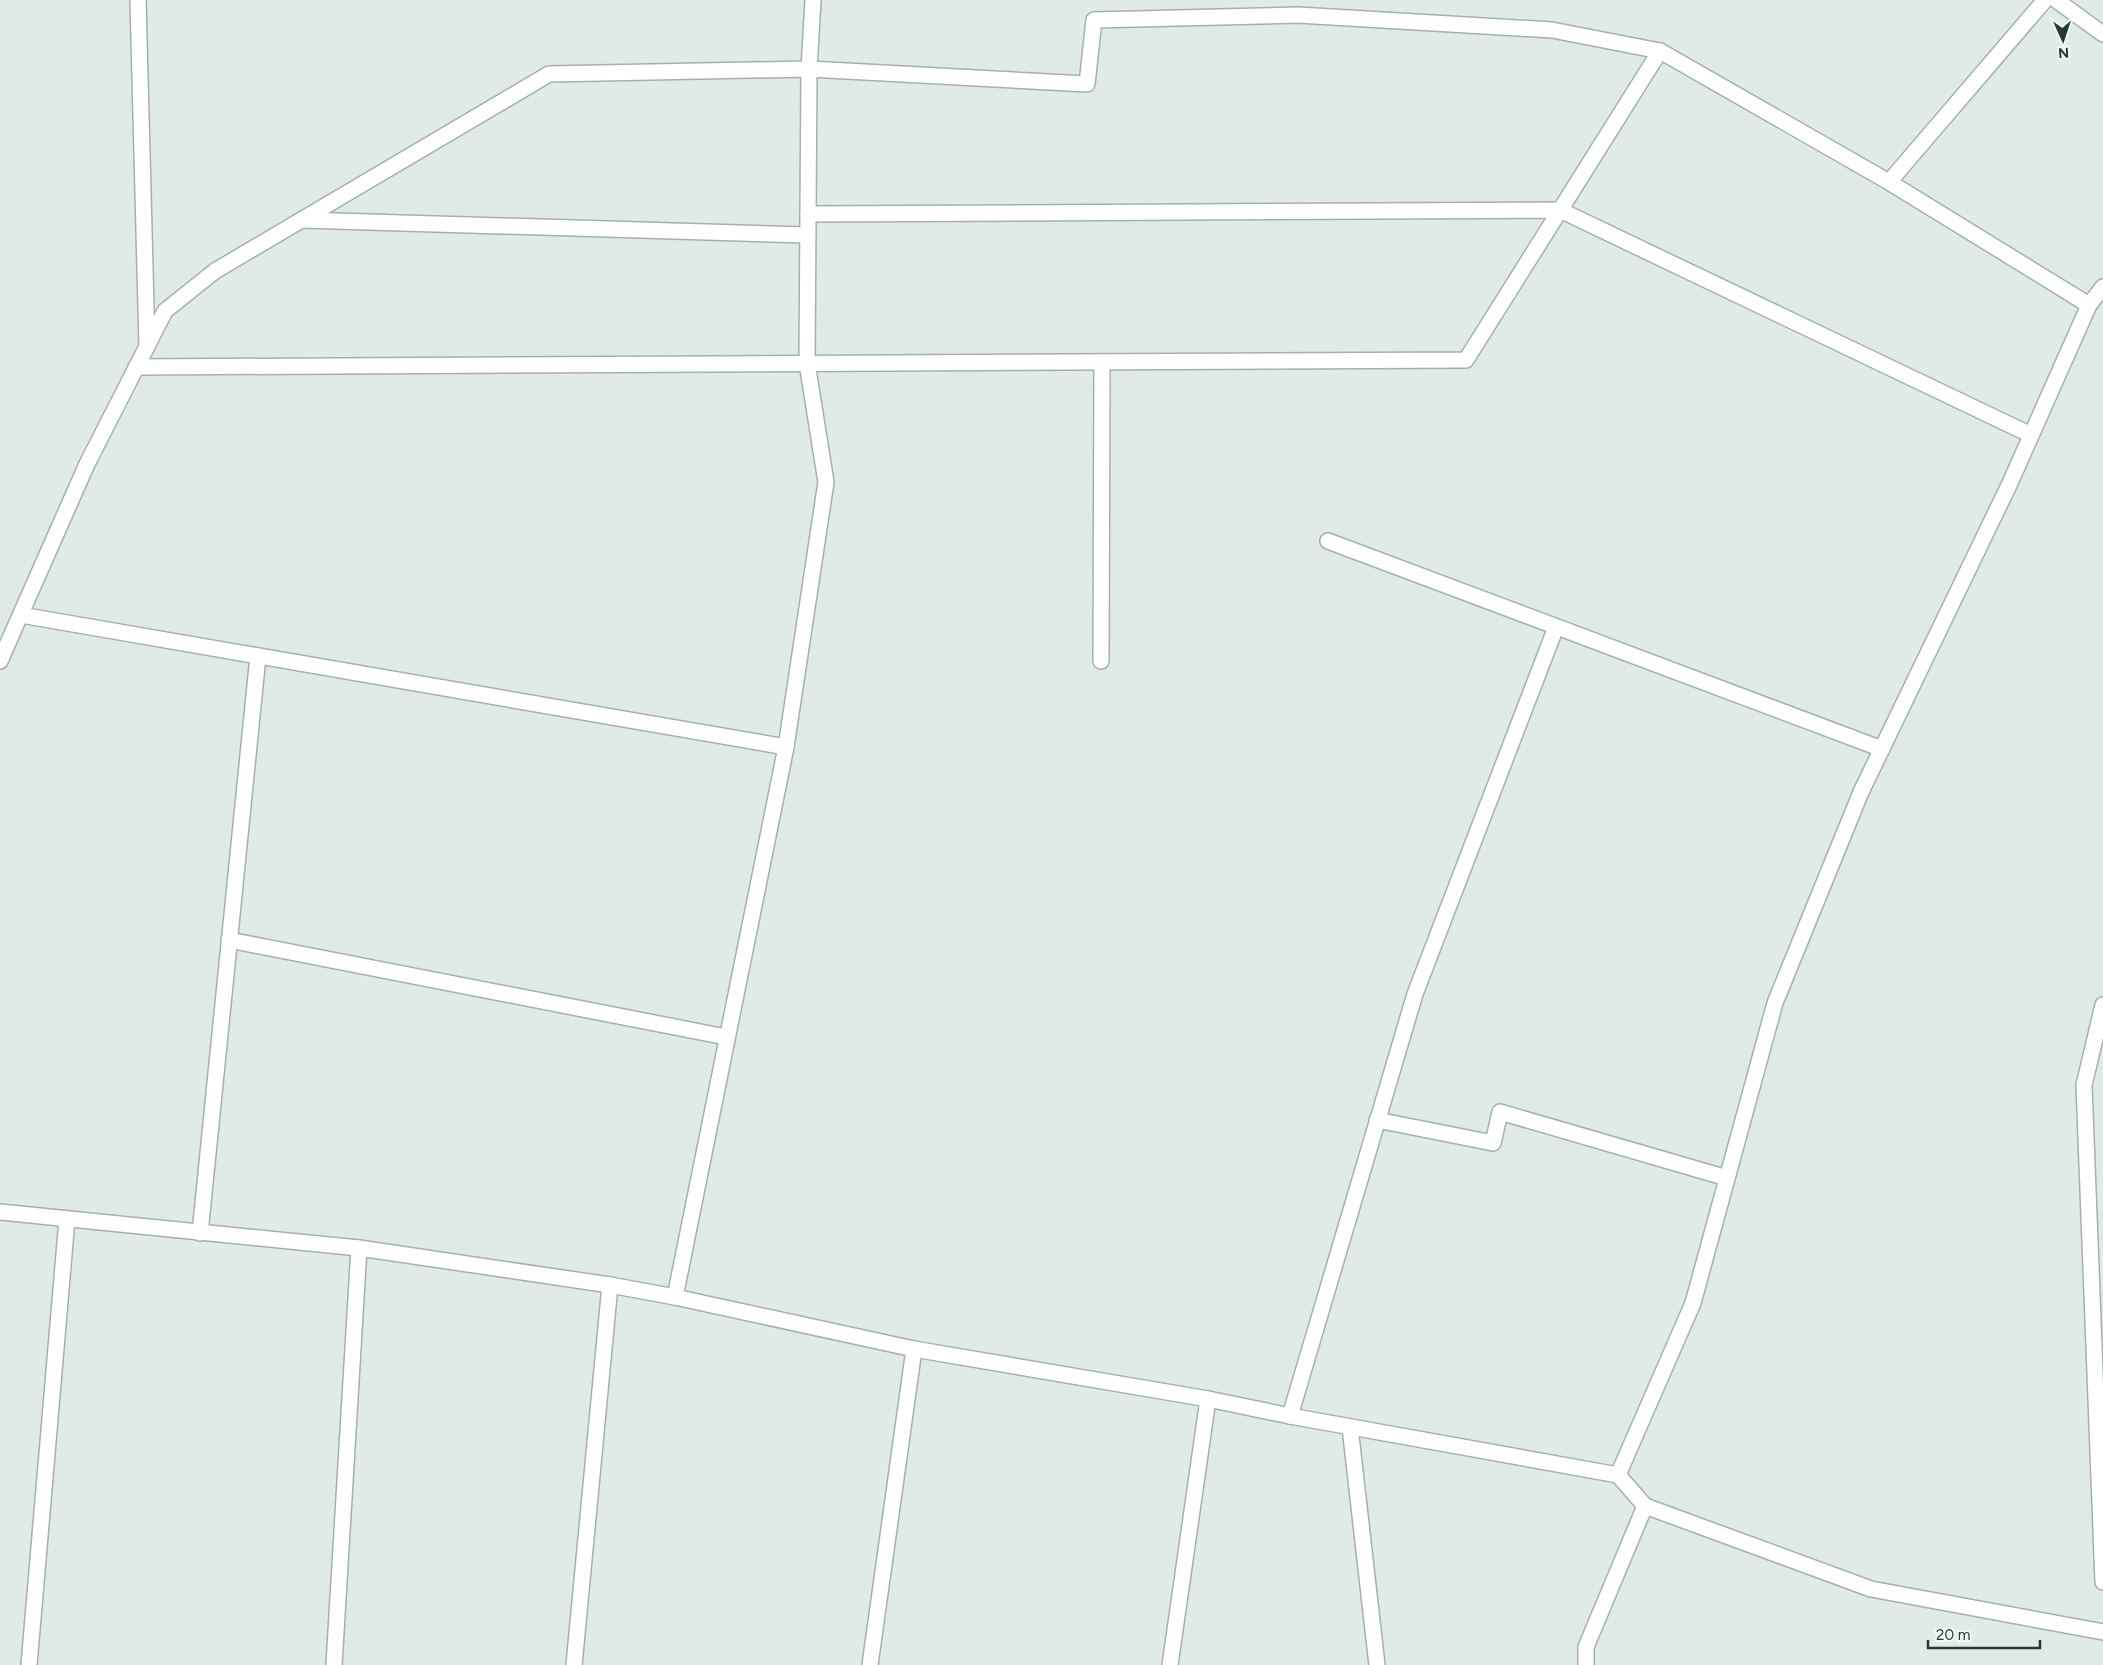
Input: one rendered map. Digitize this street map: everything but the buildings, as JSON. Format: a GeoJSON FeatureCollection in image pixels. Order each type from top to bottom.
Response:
{"type":"FeatureCollection","features":[{"type":"Feature","properties":{"kind":"street"},"geometry":{"type":"LineString","coordinates":[[138,0],[147,348]]}},
{"type":"Feature","properties":{"kind":"street"},"geometry":{"type":"LineString","coordinates":[[675,1297],[726,1036],[786,747],[826,482],[807,364],[809,70],[813,0]]}},
{"type":"Feature","properties":{"kind":"street"},"geometry":{"type":"LineString","coordinates":[[1889,182],[2045,0]]}},
{"type":"Feature","properties":{"kind":"street"},"geometry":{"type":"LineString","coordinates":[[2056,0],[2103,34]]}},
{"type":"Feature","properties":{"kind":"street"},"geometry":{"type":"LineString","coordinates":[[0,662],[87,464],[165,311],[215,271],[549,74],[809,70],[1087,84],[1094,20],[1298,14],[1552,30],[1660,51],[1889,182],[2089,305]]}},
{"type":"Feature","properties":{"kind":"street"},"geometry":{"type":"LineString","coordinates":[[136,367],[1466,360],[1660,51]]}},
{"type":"Feature","properties":{"kind":"street"},"geometry":{"type":"LineString","coordinates":[[808,214],[1560,210],[2031,435]]}},
{"type":"Feature","properties":{"kind":"street"},"geometry":{"type":"LineString","coordinates":[[302,220],[808,236]]}},
{"type":"Feature","properties":{"kind":"street"},"geometry":{"type":"LineString","coordinates":[[1618,1475],[1693,1303],[1775,1003],[1861,792],[2031,435],[2089,305],[2103,287]]}},
{"type":"Feature","properties":{"kind":"street"},"geometry":{"type":"LineString","coordinates":[[1101,661],[1102,362]]}},
{"type":"Feature","properties":{"kind":"street"},"geometry":{"type":"LineString","coordinates":[[1328,541],[1882,749]]}},
{"type":"Feature","properties":{"kind":"street"},"geometry":{"type":"LineString","coordinates":[[20,615],[786,747]]}},
{"type":"Feature","properties":{"kind":"street"},"geometry":{"type":"LineString","coordinates":[[1290,1416],[1415,994],[1556,627]]}},
{"type":"Feature","properties":{"kind":"street"},"geometry":{"type":"LineString","coordinates":[[200,1233],[258,656]]}},
{"type":"Feature","properties":{"kind":"street"},"geometry":{"type":"LineString","coordinates":[[229,940],[726,1036]]}},
{"type":"Feature","properties":{"kind":"street"},"geometry":{"type":"LineString","coordinates":[[2103,1005],[2084,1085],[2103,1582]]}},
{"type":"Feature","properties":{"kind":"street"},"geometry":{"type":"LineString","coordinates":[[1377,1120],[1493,1143],[1500,1112],[1727,1178]]}},
{"type":"Feature","properties":{"kind":"street"},"geometry":{"type":"LineString","coordinates":[[0,1212],[359,1248],[610,1285],[675,1297],[914,1349],[1208,1399],[1290,1416],[1618,1475],[1645,1506],[1870,1589],[2103,1632]]}},
{"type":"Feature","properties":{"kind":"street"},"geometry":{"type":"LineString","coordinates":[[29,1665],[67,1219]]}},
{"type":"Feature","properties":{"kind":"street"},"geometry":{"type":"LineString","coordinates":[[334,1665],[359,1248]]}},
{"type":"Feature","properties":{"kind":"street"},"geometry":{"type":"LineString","coordinates":[[574,1665],[610,1285]]}},
{"type":"Feature","properties":{"kind":"street"},"geometry":{"type":"LineString","coordinates":[[870,1665],[914,1349]]}},
{"type":"Feature","properties":{"kind":"street"},"geometry":{"type":"LineString","coordinates":[[1170,1665],[1208,1399]]}},
{"type":"Feature","properties":{"kind":"street"},"geometry":{"type":"LineString","coordinates":[[1350,1427],[1377,1665]]}},
{"type":"Feature","properties":{"kind":"street"},"geometry":{"type":"LineString","coordinates":[[1586,1665],[1586,1647],[1645,1506]]}}]}
